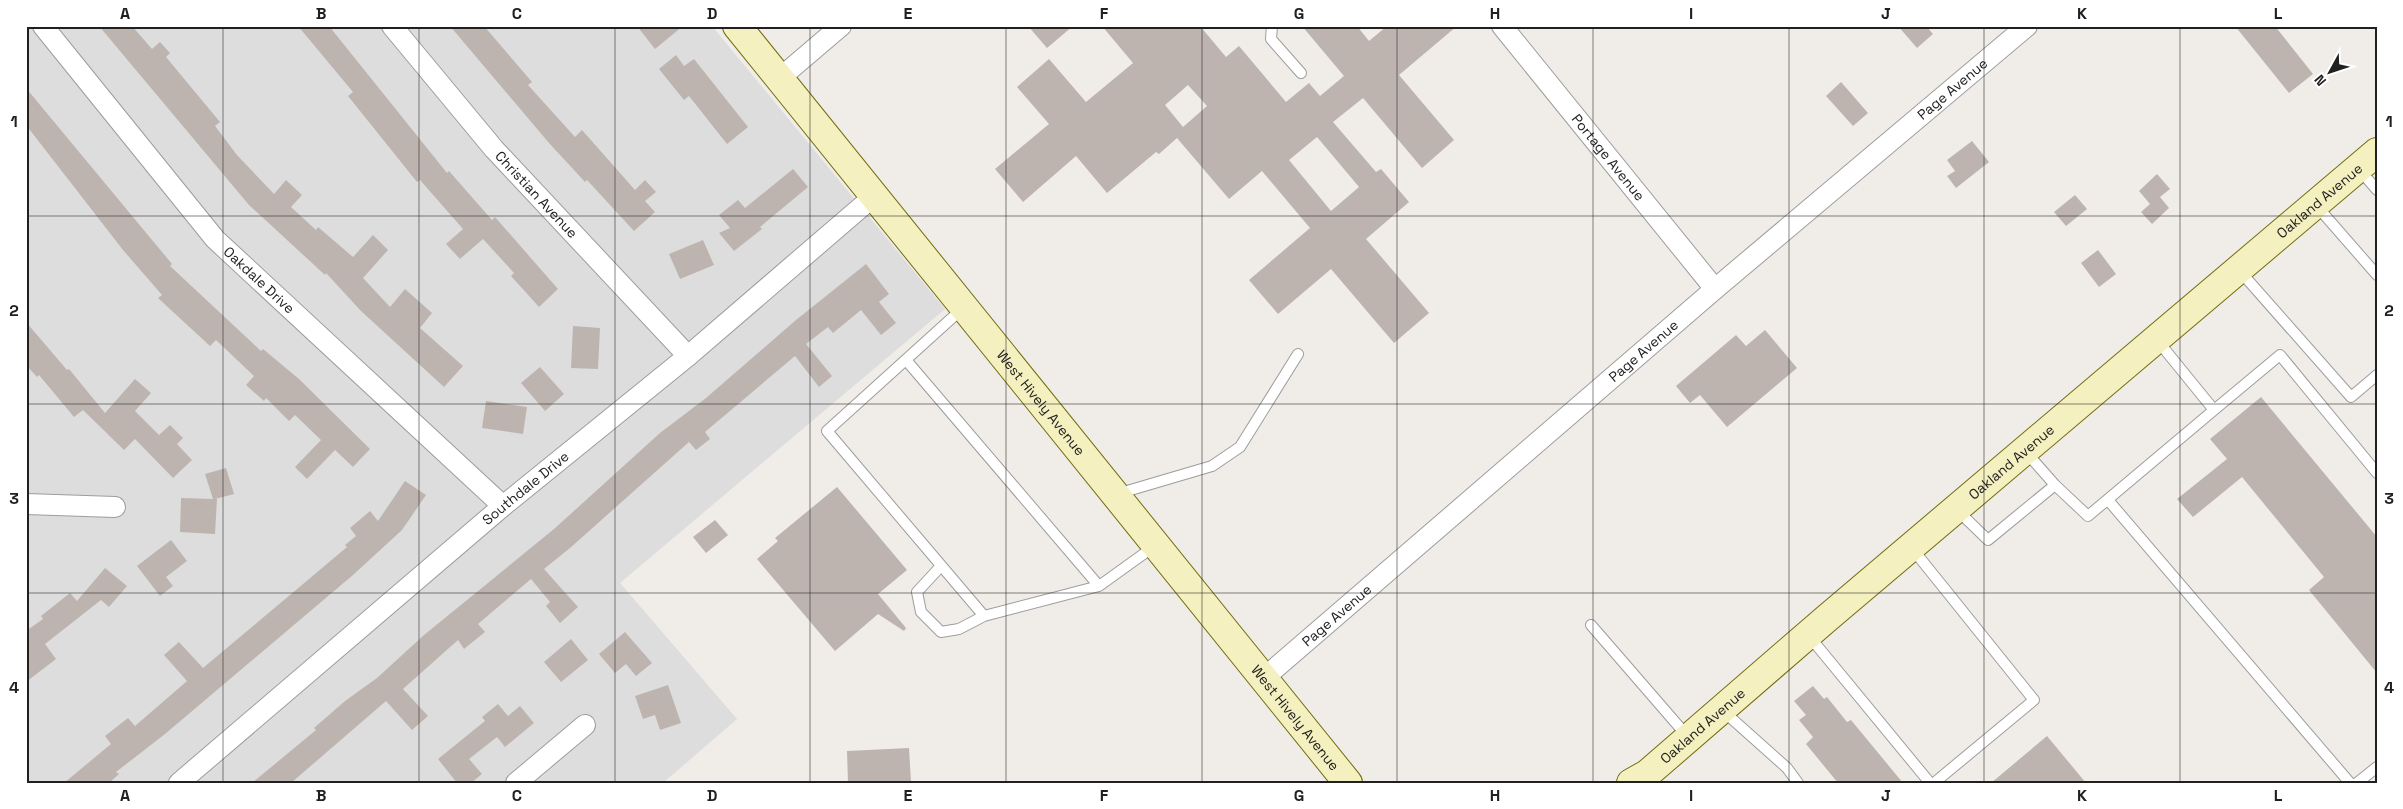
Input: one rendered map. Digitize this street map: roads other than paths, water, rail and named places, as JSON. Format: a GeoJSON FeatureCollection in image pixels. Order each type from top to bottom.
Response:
{"type":"FeatureCollection","features":[{"type":"Feature","properties":{"kind":"street","name":"Oakdale Drive"},"geometry":{"type":"LineString","coordinates":[[43,26],[215,239],[503,506]]}},
{"type":"Feature","properties":{"kind":"street","name":"Christian Avenue"},"geometry":{"type":"LineString","coordinates":[[392,26],[494,149],[688,356]]}},
{"type":"Feature","properties":{"kind":"street","name":"West Hively Avenue"},"geometry":{"type":"LineString","coordinates":[[737,26],[1349,781]]}},
{"type":"Feature","properties":{"kind":"street"},"geometry":{"type":"LineString","coordinates":[[780,78],[841,26]]}},
{"type":"Feature","properties":{"kind":"street","name":"Portage Avenue"},"geometry":{"type":"LineString","coordinates":[[1502,26],[1715,289]]}},
{"type":"Feature","properties":{"kind":"street","name":"Page Avenue"},"geometry":{"type":"LineString","coordinates":[[1264,678],[1715,289],[2027,26]]}},
{"type":"Feature","properties":{"kind":"street","name":"Oakland Avenue"},"geometry":{"type":"LineString","coordinates":[[1640,780],[2367,160]]}},
{"type":"Feature","properties":{"kind":"street","name":"Southdale Drive"},"geometry":{"type":"LineString","coordinates":[[179,783],[503,506],[688,356],[874,196]]}},
{"type":"Feature","properties":{"kind":"street"},"geometry":{"type":"LineString","coordinates":[[26,504],[115,507]]}},
{"type":"Feature","properties":{"kind":"street"},"geometry":{"type":"LineString","coordinates":[[516,783],[585,725]]}},
{"type":"Feature","properties":{"kind":"lane"},"geometry":{"type":"LineString","coordinates":[[1272,26],[1272,40],[1301,73]]}},
{"type":"Feature","properties":{"kind":"lane"},"geometry":{"type":"LineString","coordinates":[[2367,160],[2377,190]]}},
{"type":"Feature","properties":{"kind":"lane"},"geometry":{"type":"LineString","coordinates":[[2315,204],[2377,275]]}},
{"type":"Feature","properties":{"kind":"lane"},"geometry":{"type":"LineString","coordinates":[[2238,269],[2351,397],[2377,375]]}},
{"type":"Feature","properties":{"kind":"lane"},"geometry":{"type":"LineString","coordinates":[[964,307],[827,431],[984,616]]}},
{"type":"Feature","properties":{"kind":"lane"},"geometry":{"type":"LineString","coordinates":[[2156,339],[2214,410]]}},
{"type":"Feature","properties":{"kind":"lane"},"geometry":{"type":"LineString","coordinates":[[1116,495],[1212,466],[1240,447],[1298,354]]}},
{"type":"Feature","properties":{"kind":"lane"},"geometry":{"type":"LineString","coordinates":[[2024,451],[2055,485],[2088,516],[2280,355],[2377,473]]}},
{"type":"Feature","properties":{"kind":"lane"},"geometry":{"type":"LineString","coordinates":[[906,360],[1099,586]]}},
{"type":"Feature","properties":{"kind":"lane"},"geometry":{"type":"LineString","coordinates":[[1956,509],[1988,540],[2055,485]]}},
{"type":"Feature","properties":{"kind":"lane"},"geometry":{"type":"LineString","coordinates":[[2108,500],[2350,783]]}},
{"type":"Feature","properties":{"kind":"lane"},"geometry":{"type":"LineString","coordinates":[[941,566],[918,592],[921,612],[941,632],[959,630],[984,616],[1099,586],[1157,545]]}},
{"type":"Feature","properties":{"kind":"lane"},"geometry":{"type":"LineString","coordinates":[[1911,547],[2034,700],[1934,783]]}},
{"type":"Feature","properties":{"kind":"lane"},"geometry":{"type":"LineString","coordinates":[[1591,625],[1689,738]]}},
{"type":"Feature","properties":{"kind":"lane"},"geometry":{"type":"LineString","coordinates":[[1808,635],[1930,783]]}},
{"type":"Feature","properties":{"kind":"lane"},"geometry":{"type":"LineString","coordinates":[[1722,710],[1787,768],[1798,783]]}},
{"type":"Feature","properties":{"kind":"lane"},"geometry":{"type":"LineString","coordinates":[[2357,783],[2377,767]]}}]}
